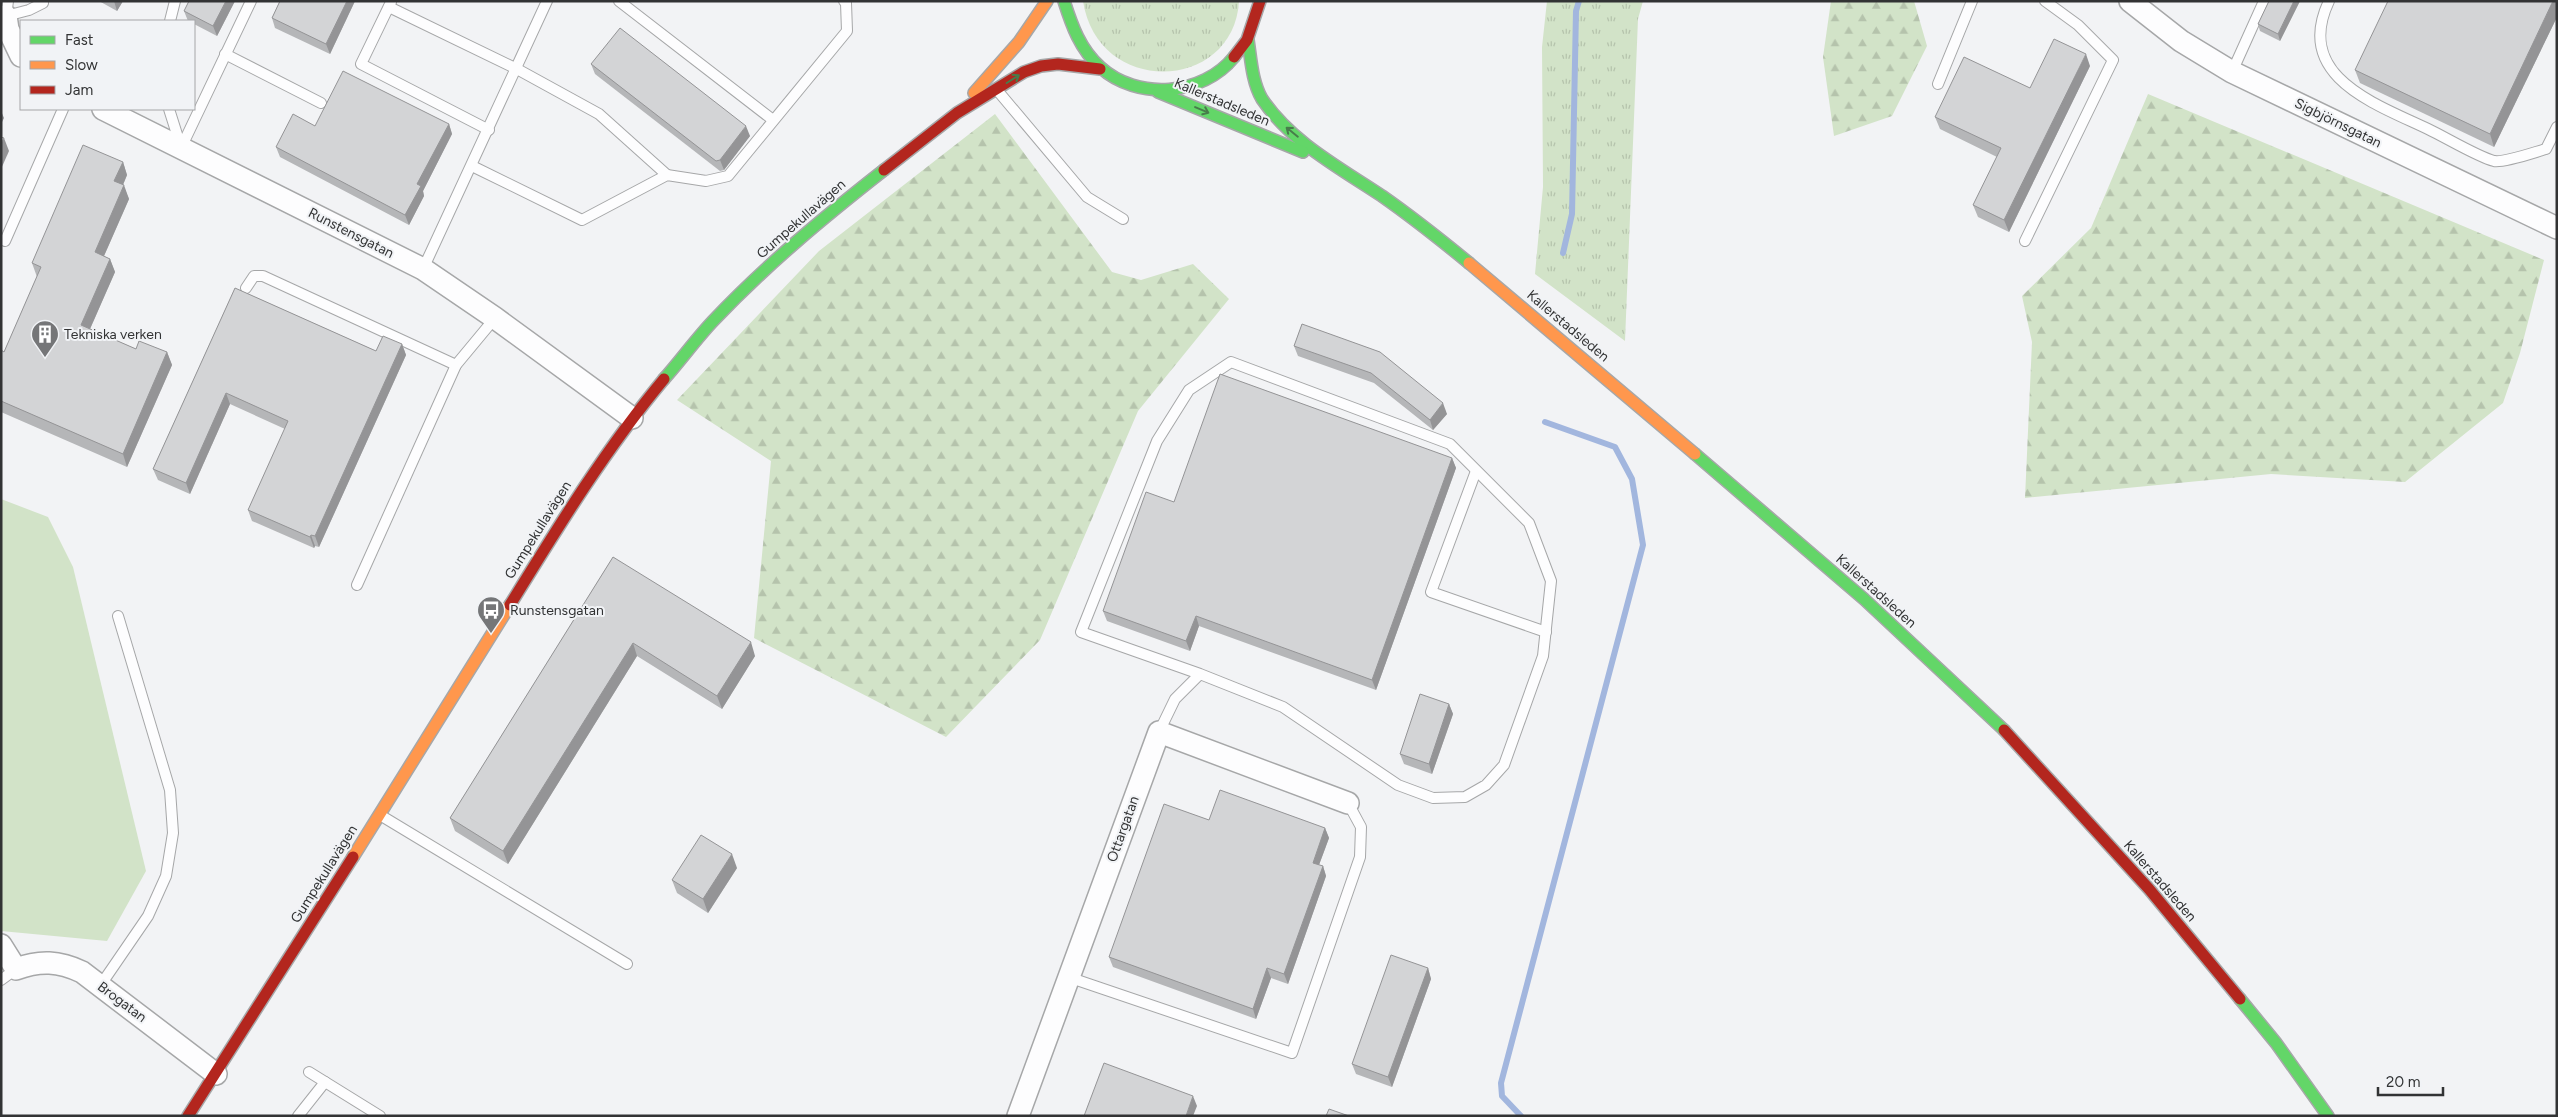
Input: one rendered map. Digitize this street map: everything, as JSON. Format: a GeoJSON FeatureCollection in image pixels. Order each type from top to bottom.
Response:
{"type":"FeatureCollection","features":[{"type":"Feature","properties":{"kind":"main road","name":"Gumpekullavägen"},"geometry":{"type":"LineString","coordinates":[[956,113],[1019,42],[1047,1]]}},
{"type":"Feature","properties":{"kind":"main road"},"geometry":{"type":"LineString","coordinates":[[1064,1],[1075,39],[1086,55],[1100,69],[1127,85],[1157,91],[1184,89],[1210,79],[1232,62],[1248,40],[1258,16],[1267,1]]}},
{"type":"Feature","properties":{"kind":"main road"},"geometry":{"type":"LineString","coordinates":[[1258,16],[1260,1]]}},
{"type":"Feature","properties":{"kind":"main road","name":"Kallerstadsleden"},"geometry":{"type":"LineString","coordinates":[[1248,40],[1252,70],[1261,97],[1281,123],[1330,163],[1383,197],[1451,248],[1864,599],[2003,728],[2149,889],[2276,1044],[2328,1116]]}},
{"type":"Feature","properties":{"kind":"main road","name":"Gumpekullavägen"},"geometry":{"type":"LineString","coordinates":[[188,1116],[585,484],[632,418],[712,322],[766,268],[819,221],[956,113],[1024,72],[1041,66],[1058,64],[1100,69]]}},
{"type":"Feature","properties":{"kind":"main road","name":"Kallerstadsleden"},"geometry":{"type":"LineString","coordinates":[[1157,91],[1330,163]]}},
{"type":"Feature","properties":{"kind":"street","name":"Sigbjörnsgatan"},"geometry":{"type":"LineString","coordinates":[[2130,1],[2181,41],[2232,72],[2557,228]]}},
{"type":"Feature","properties":{"kind":"street"},"geometry":{"type":"LineString","coordinates":[[7,8],[8,29],[20,54]]}},
{"type":"Feature","properties":{"kind":"street","name":"Runstensgatan"},"geometry":{"type":"LineString","coordinates":[[105,110],[423,269],[495,318],[632,418]]}},
{"type":"Feature","properties":{"kind":"street"},"geometry":{"type":"LineString","coordinates":[[1159,732],[1348,803]]}},
{"type":"Feature","properties":{"kind":"street","name":"Ottargatan"},"geometry":{"type":"LineString","coordinates":[[1018,1116],[1159,732]]}},
{"type":"Feature","properties":{"kind":"street","name":"Brogatan"},"geometry":{"type":"LineString","coordinates":[[1,945],[9,975],[32,963],[66,965],[82,972],[216,1074]]}},
{"type":"Feature","properties":{"kind":"lane"},"geometry":{"type":"LineString","coordinates":[[170,20],[175,1]]}},
{"type":"Feature","properties":{"kind":"lane"},"geometry":{"type":"LineString","coordinates":[[181,148],[251,1]]}},
{"type":"Feature","properties":{"kind":"lane"},"geometry":{"type":"LineString","coordinates":[[423,269],[489,130],[547,1]]}},
{"type":"Feature","properties":{"kind":"lane"},"geometry":{"type":"LineString","coordinates":[[619,1],[773,120]]}},
{"type":"Feature","properties":{"kind":"lane"},"geometry":{"type":"LineString","coordinates":[[489,130],[361,64],[390,4],[517,69],[599,114],[667,175],[706,181],[728,176],[847,31],[846,3],[844,1]]}},
{"type":"Feature","properties":{"kind":"lane"},"geometry":{"type":"LineString","coordinates":[[1938,84],[1972,1]]}},
{"type":"Feature","properties":{"kind":"lane"},"geometry":{"type":"LineString","coordinates":[[2025,241],[2113,60],[2078,25],[2045,1]]}},
{"type":"Feature","properties":{"kind":"lane"},"geometry":{"type":"LineString","coordinates":[[2232,72],[2264,1]]}},
{"type":"Feature","properties":{"kind":"lane"},"geometry":{"type":"LineString","coordinates":[[2329,1],[2322,16],[2320,42],[2333,73],[2355,94],[2495,161],[2546,149],[2557,126]]}},
{"type":"Feature","properties":{"kind":"lane"},"geometry":{"type":"LineString","coordinates":[[7,8],[29,10],[43,3]]}},
{"type":"Feature","properties":{"kind":"lane"},"geometry":{"type":"LineString","coordinates":[[225,54],[320,103]]}},
{"type":"Feature","properties":{"kind":"lane"},"geometry":{"type":"LineString","coordinates":[[997,89],[1087,197],[1123,219]]}},
{"type":"Feature","properties":{"kind":"lane"},"geometry":{"type":"LineString","coordinates":[[5,241],[63,110]]}},
{"type":"Feature","properties":{"kind":"lane"},"geometry":{"type":"LineString","coordinates":[[169,110],[181,148]]}},
{"type":"Feature","properties":{"kind":"lane"},"geometry":{"type":"LineString","coordinates":[[472,166],[582,220],[667,175]]}},
{"type":"Feature","properties":{"kind":"lane"},"geometry":{"type":"LineString","coordinates":[[246,288],[254,276],[263,276],[456,365]]}},
{"type":"Feature","properties":{"kind":"lane"},"geometry":{"type":"LineString","coordinates":[[357,585],[456,365],[495,318]]}},
{"type":"Feature","properties":{"kind":"lane"},"geometry":{"type":"LineString","coordinates":[[1231,362],[1450,444],[1529,523],[1551,581],[1546,632],[1543,656],[1504,765],[1486,785],[1465,797],[1433,798],[1398,785],[1283,707],[1200,674],[1081,632],[1157,441],[1189,390],[1231,362]]}},
{"type":"Feature","properties":{"kind":"lane"},"geometry":{"type":"LineString","coordinates":[[1476,471],[1432,592],[1546,632]]}},
{"type":"Feature","properties":{"kind":"lane"},"geometry":{"type":"LineString","coordinates":[[100,986],[148,916],[166,876],[174,833],[170,790],[118,616]]}},
{"type":"Feature","properties":{"kind":"lane"},"geometry":{"type":"LineString","coordinates":[[1159,732],[1175,699],[1200,674]]}},
{"type":"Feature","properties":{"kind":"lane"},"geometry":{"type":"LineString","coordinates":[[1068,977],[1292,1053],[1360,857],[1361,827],[1348,803]]}},
{"type":"Feature","properties":{"kind":"lane"},"geometry":{"type":"LineString","coordinates":[[379,814],[627,964]]}},
{"type":"Feature","properties":{"kind":"lane"},"geometry":{"type":"LineString","coordinates":[[309,1072],[380,1116]]}},
{"type":"Feature","properties":{"kind":"lane"},"geometry":{"type":"LineString","coordinates":[[298,1116],[325,1082]]}},
{"type":"Feature","properties":{"kind":"green space"},"geometry":{"type":"Polygon","coordinates":[[[1083,1],[1239,1],[1231,31],[1215,53],[1191,67],[1165,72],[1138,68],[1113,55],[1094,33],[1083,1]]]}},
{"type":"Feature","properties":{"kind":"green space"},"geometry":{"type":"Polygon","coordinates":[[[1547,1],[1643,1],[1638,19],[1625,341],[1535,274],[1543,187],[1542,47],[1547,1]]]}},
{"type":"Feature","properties":{"kind":"green space"},"geometry":{"type":"Polygon","coordinates":[[[1831,1],[1914,1],[1927,46],[1892,116],[1834,136],[1823,57],[1831,1]]]}},
{"type":"Feature","properties":{"kind":"green space"},"geometry":{"type":"Polygon","coordinates":[[[2148,94],[2544,260],[2520,353],[2503,403],[2405,482],[2271,474],[2025,498],[2032,342],[2022,296],[2091,228],[2148,94]]]}},
{"type":"Feature","properties":{"kind":"green space"},"geometry":{"type":"Polygon","coordinates":[[[995,114],[1112,272],[1141,280],[1193,264],[1229,299],[1138,411],[1040,640],[946,737],[754,638],[771,461],[677,400],[819,251],[995,114]]]}},
{"type":"Feature","properties":{"kind":"green space"},"geometry":{"type":"Polygon","coordinates":[[[1,499],[48,517],[73,567],[146,871],[107,941],[1,931],[1,499]]]}},
{"type":"Feature","properties":{"kind":"building"},"geometry":{"type":"Polygon","coordinates":[[[189,1],[226,1],[213,26],[184,11],[189,1]]]}},
{"type":"Feature","properties":{"kind":"building"},"geometry":{"type":"Polygon","coordinates":[[[280,1],[347,1],[326,44],[272,18],[280,1]]]}},
{"type":"Feature","properties":{"kind":"building"},"geometry":{"type":"Polygon","coordinates":[[[2269,1],[2294,1],[2278,34],[2258,24],[2269,1]]]}},
{"type":"Feature","properties":{"kind":"building"},"geometry":{"type":"Polygon","coordinates":[[[2388,1],[2553,1],[2490,134],[2355,70],[2388,1]]]}},
{"type":"Feature","properties":{"kind":"building"},"geometry":{"type":"Polygon","coordinates":[[[620,28],[746,126],[720,160],[716,161],[591,64],[620,28]]]}},
{"type":"Feature","properties":{"kind":"building"},"geometry":{"type":"Polygon","coordinates":[[[2054,39],[2086,54],[2004,220],[1973,205],[2001,148],[1935,117],[1964,57],[2030,88],[2054,39]]]}},
{"type":"Feature","properties":{"kind":"building"},"geometry":{"type":"Polygon","coordinates":[[[343,71],[449,124],[417,184],[421,186],[405,215],[276,147],[293,114],[315,126],[343,71]]]}},
{"type":"Feature","properties":{"kind":"building","name":"Tekniska verken"},"geometry":{"type":"Polygon","coordinates":[[[83,145],[123,162],[114,181],[124,185],[95,252],[110,259],[81,325],[136,349],[139,341],[167,352],[123,454],[1,401],[1,350],[4,352],[41,267],[32,263],[83,145]]]}},
{"type":"Feature","properties":{"kind":"building"},"geometry":{"type":"Polygon","coordinates":[[[235,288],[376,351],[383,336],[402,344],[315,536],[311,535],[310,537],[248,510],[288,421],[226,393],[186,483],[153,469],[235,288]]]}},
{"type":"Feature","properties":{"kind":"building"},"geometry":{"type":"Polygon","coordinates":[[[1302,324],[1380,352],[1443,403],[1430,420],[1371,373],[1294,346],[1302,324]]]}},
{"type":"Feature","properties":{"kind":"building"},"geometry":{"type":"Polygon","coordinates":[[[1220,374],[1452,458],[1372,680],[1196,616],[1186,641],[1103,611],[1146,492],[1174,502],[1220,374]]]}},
{"type":"Feature","properties":{"kind":"building"},"geometry":{"type":"Polygon","coordinates":[[[613,557],[751,642],[717,696],[633,643],[503,851],[450,818],[613,557]]]}},
{"type":"Feature","properties":{"kind":"building"},"geometry":{"type":"Polygon","coordinates":[[[1420,694],[1449,704],[1429,764],[1400,754],[1420,694]]]}},
{"type":"Feature","properties":{"kind":"building"},"geometry":{"type":"Polygon","coordinates":[[[1220,790],[1325,828],[1313,863],[1323,866],[1284,974],[1267,968],[1253,1009],[1109,957],[1164,804],[1209,820],[1220,790]]]}},
{"type":"Feature","properties":{"kind":"building"},"geometry":{"type":"Polygon","coordinates":[[[701,835],[732,854],[703,899],[672,880],[701,835]]]}},
{"type":"Feature","properties":{"kind":"building"},"geometry":{"type":"Polygon","coordinates":[[[1391,955],[1428,968],[1388,1077],[1352,1064],[1391,955]]]}},
{"type":"Feature","properties":{"kind":"building"},"geometry":{"type":"Polygon","coordinates":[[[1104,1063],[1193,1096],[1186,1116],[1084,1116],[1104,1063]]]}},
{"type":"Feature","properties":{"kind":"building"},"geometry":{"type":"Polygon","coordinates":[[[1329,1109],[1349,1116],[1326,1116],[1329,1109]]]}},
{"type":"Feature","properties":{"kind":"waterway"},"geometry":{"type":"LineString","coordinates":[[1563,253],[1572,214],[1576,11],[1579,1]]}},
{"type":"Feature","properties":{"kind":"waterway"},"geometry":{"type":"LineString","coordinates":[[1521,1116],[1502,1096],[1501,1083],[1643,545],[1632,479],[1615,447],[1545,422]]}},
{"type":"Feature","properties":{"kind":"traffic: fast"},"geometry":{"type":"LineString","coordinates":[[1064,1],[1070,19],[1087,53],[1100,67],[1115,78],[1132,85],[1150,89],[1188,86],[1205,80],[1221,70],[1234,57]]}},
{"type":"Feature","properties":{"kind":"traffic: fast"},"geometry":{"type":"LineString","coordinates":[[1248,40],[1252,70],[1262,99],[1287,128],[1317,153],[1404,212],[1469,263]]}},
{"type":"Feature","properties":{"kind":"traffic: fast"},"geometry":{"type":"LineString","coordinates":[[1158,92],[1303,152]]}},
{"type":"Feature","properties":{"kind":"traffic: fast"},"geometry":{"type":"LineString","coordinates":[[664,379],[707,328],[754,280],[884,170]]}},
{"type":"Feature","properties":{"kind":"traffic: fast"},"geometry":{"type":"LineString","coordinates":[[1695,454],[1864,599],[2004,730]]}},
{"type":"Feature","properties":{"kind":"traffic: fast"},"geometry":{"type":"LineString","coordinates":[[2240,999],[2276,1043],[2328,1116]]}},
{"type":"Feature","properties":{"kind":"traffic: slow"},"geometry":{"type":"LineString","coordinates":[[974,93],[1019,42],[1047,1]]}},
{"type":"Feature","properties":{"kind":"traffic: slow"},"geometry":{"type":"LineString","coordinates":[[1469,263],[1695,454]]}},
{"type":"Feature","properties":{"kind":"traffic: slow"},"geometry":{"type":"LineString","coordinates":[[353,857],[510,605]]}},
{"type":"Feature","properties":{"kind":"traffic: jam"},"geometry":{"type":"LineString","coordinates":[[1234,57],[1247,40],[1260,1]]}},
{"type":"Feature","properties":{"kind":"traffic: jam"},"geometry":{"type":"LineString","coordinates":[[884,170],[957,113],[1024,72],[1041,66],[1058,64],[1100,69]]}},
{"type":"Feature","properties":{"kind":"traffic: jam"},"geometry":{"type":"LineString","coordinates":[[510,605],[602,461],[664,379]]}},
{"type":"Feature","properties":{"kind":"traffic: jam"},"geometry":{"type":"LineString","coordinates":[[2004,730],[2149,889],[2240,999]]}},
{"type":"Feature","properties":{"kind":"traffic: jam"},"geometry":{"type":"LineString","coordinates":[[188,1116],[353,857]]}},
{"type":"Feature","properties":{"kind":"place","name":"Tekniska verken"},"geometry":{"type":"Point","coordinates":[45,358]}},
{"type":"Feature","properties":{"kind":"place","name":"Runstensgatan"},"geometry":{"type":"Point","coordinates":[491,634]}}]}
